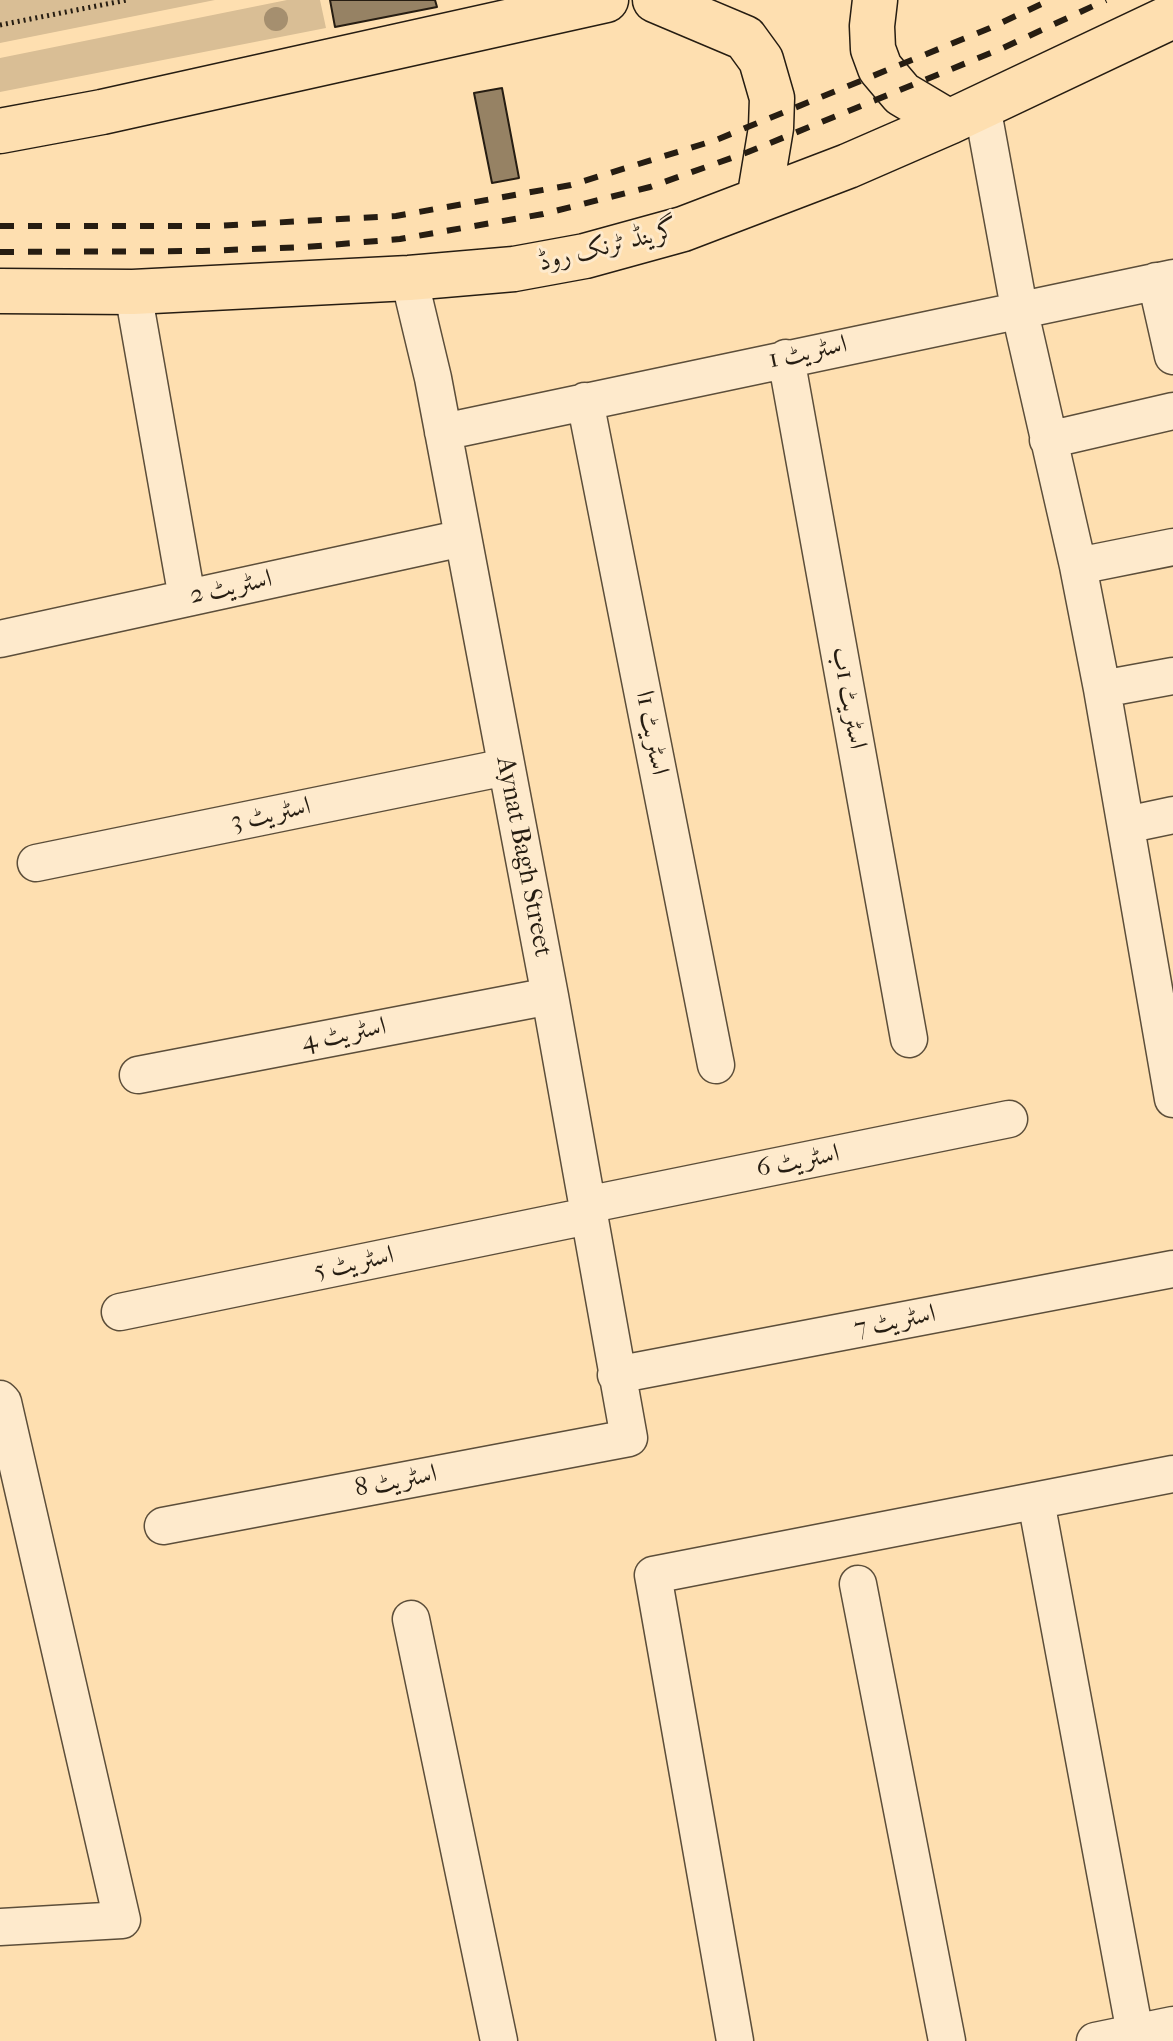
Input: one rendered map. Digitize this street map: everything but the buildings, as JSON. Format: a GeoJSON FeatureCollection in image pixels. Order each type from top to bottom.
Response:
{"type":"FeatureCollection","features":[{"type":"Feature","properties":{"kind":"main road"},"geometry":{"type":"LineString","coordinates":[[0,131],[102,112],[606,0]]}},
{"type":"Feature","properties":{"kind":"main road"},"geometry":{"type":"LineString","coordinates":[[655,0],[745,38],[761,60],[772,98],[771,128],[759,200]]}},
{"type":"Feature","properties":{"kind":"main road"},"geometry":{"type":"LineString","coordinates":[[875,0],[873,49],[880,68],[902,94],[966,114]]}},
{"type":"Feature","properties":{"kind":"main road","name":"گرینڈ ٹرنک روڈ"},"geometry":{"type":"LineString","coordinates":[[0,291],[133,292],[409,278],[500,271],[585,256],[641,242],[848,166],[1173,16]]}},
{"type":"Feature","properties":{"kind":"street"},"geometry":{"type":"LineString","coordinates":[[966,114],[1019,308],[1078,566],[1173,1099]]}},
{"type":"Feature","properties":{"kind":"street","name":"Aynat Bagh Street"},"geometry":{"type":"LineString","coordinates":[[409,278],[443,432],[550,996],[629,1438]]}},
{"type":"Feature","properties":{"kind":"street"},"geometry":{"type":"LineString","coordinates":[[1164,279],[1173,356]]}},
{"type":"Feature","properties":{"kind":"street","name":"اسٹریٹ 1"},"geometry":{"type":"LineString","coordinates":[[443,432],[1164,279]]}},
{"type":"Feature","properties":{"kind":"street"},"geometry":{"type":"LineString","coordinates":[[133,292],[187,598]]}},
{"type":"Feature","properties":{"kind":"street","name":"اسٹریٹ 1ب"},"geometry":{"type":"LineString","coordinates":[[786,358],[909,1039]]}},
{"type":"Feature","properties":{"kind":"street","name":"اسٹریٹ 1ا"},"geometry":{"type":"LineString","coordinates":[[585,401],[716,1065]]}},
{"type":"Feature","properties":{"kind":"street"},"geometry":{"type":"LineString","coordinates":[[1048,440],[1173,411]]}},
{"type":"Feature","properties":{"kind":"street","name":"اسٹریٹ 2"},"geometry":{"type":"LineString","coordinates":[[0,639],[463,538]]}},
{"type":"Feature","properties":{"kind":"street"},"geometry":{"type":"LineString","coordinates":[[1078,566],[1173,547]]}},
{"type":"Feature","properties":{"kind":"street"},"geometry":{"type":"LineString","coordinates":[[1102,689],[1173,676]]}},
{"type":"Feature","properties":{"kind":"street","name":"اسٹریٹ 3"},"geometry":{"type":"LineString","coordinates":[[36,863],[506,767]]}},
{"type":"Feature","properties":{"kind":"street"},"geometry":{"type":"LineString","coordinates":[[1126,825],[1173,815]]}},
{"type":"Feature","properties":{"kind":"street","name":"اسٹریٹ 4"},"geometry":{"type":"LineString","coordinates":[[138,1075],[550,996]]}},
{"type":"Feature","properties":{"kind":"street","name":"اسٹریٹ 6"},"geometry":{"type":"LineString","coordinates":[[587,1211],[1009,1119]]}},
{"type":"Feature","properties":{"kind":"street","name":"اسٹریٹ 5"},"geometry":{"type":"LineString","coordinates":[[120,1312],[587,1211]]}},
{"type":"Feature","properties":{"kind":"street","name":"اسٹریٹ 7"},"geometry":{"type":"LineString","coordinates":[[616,1375],[1173,1269]]}},
{"type":"Feature","properties":{"kind":"street"},"geometry":{"type":"LineString","coordinates":[[0,1399],[122,1920],[0,1927]]}},
{"type":"Feature","properties":{"kind":"street","name":"اسٹریٹ 8"},"geometry":{"type":"LineString","coordinates":[[163,1526],[629,1438]]}},
{"type":"Feature","properties":{"kind":"street"},"geometry":{"type":"LineString","coordinates":[[735,2041],[653,1575],[1173,1474]]}},
{"type":"Feature","properties":{"kind":"street"},"geometry":{"type":"LineString","coordinates":[[1036,1501],[1135,2033]]}},
{"type":"Feature","properties":{"kind":"street"},"geometry":{"type":"LineString","coordinates":[[858,1584],[947,2041]]}},
{"type":"Feature","properties":{"kind":"street"},"geometry":{"type":"LineString","coordinates":[[411,1619],[499,2041]]}},
{"type":"Feature","properties":{"kind":"street"},"geometry":{"type":"LineString","coordinates":[[1095,2041],[1173,2025]]}},
{"type":"Feature","properties":{"kind":"path"},"geometry":{"type":"LineString","coordinates":[[0,25],[127,0]]}},
{"type":"Feature","properties":{"kind":"shaded area"},"geometry":{"type":"Polygon","coordinates":[[[0,0],[215,0],[0,43],[0,0]]]}},
{"type":"Feature","properties":{"kind":"shaded area"},"geometry":{"type":"Polygon","coordinates":[[[287,0],[320,0],[326,28],[0,92],[0,58],[287,0]]]}},
{"type":"Feature","properties":{"kind":"railway"},"geometry":{"type":"LineString","coordinates":[[0,226],[214,226],[396,216],[571,185],[716,140],[990,28],[1050,0]]}},
{"type":"Feature","properties":{"kind":"railway"},"geometry":{"type":"LineString","coordinates":[[0,252],[306,247],[400,239],[543,214],[650,187],[748,152],[1003,48],[1106,0]]}}]}
